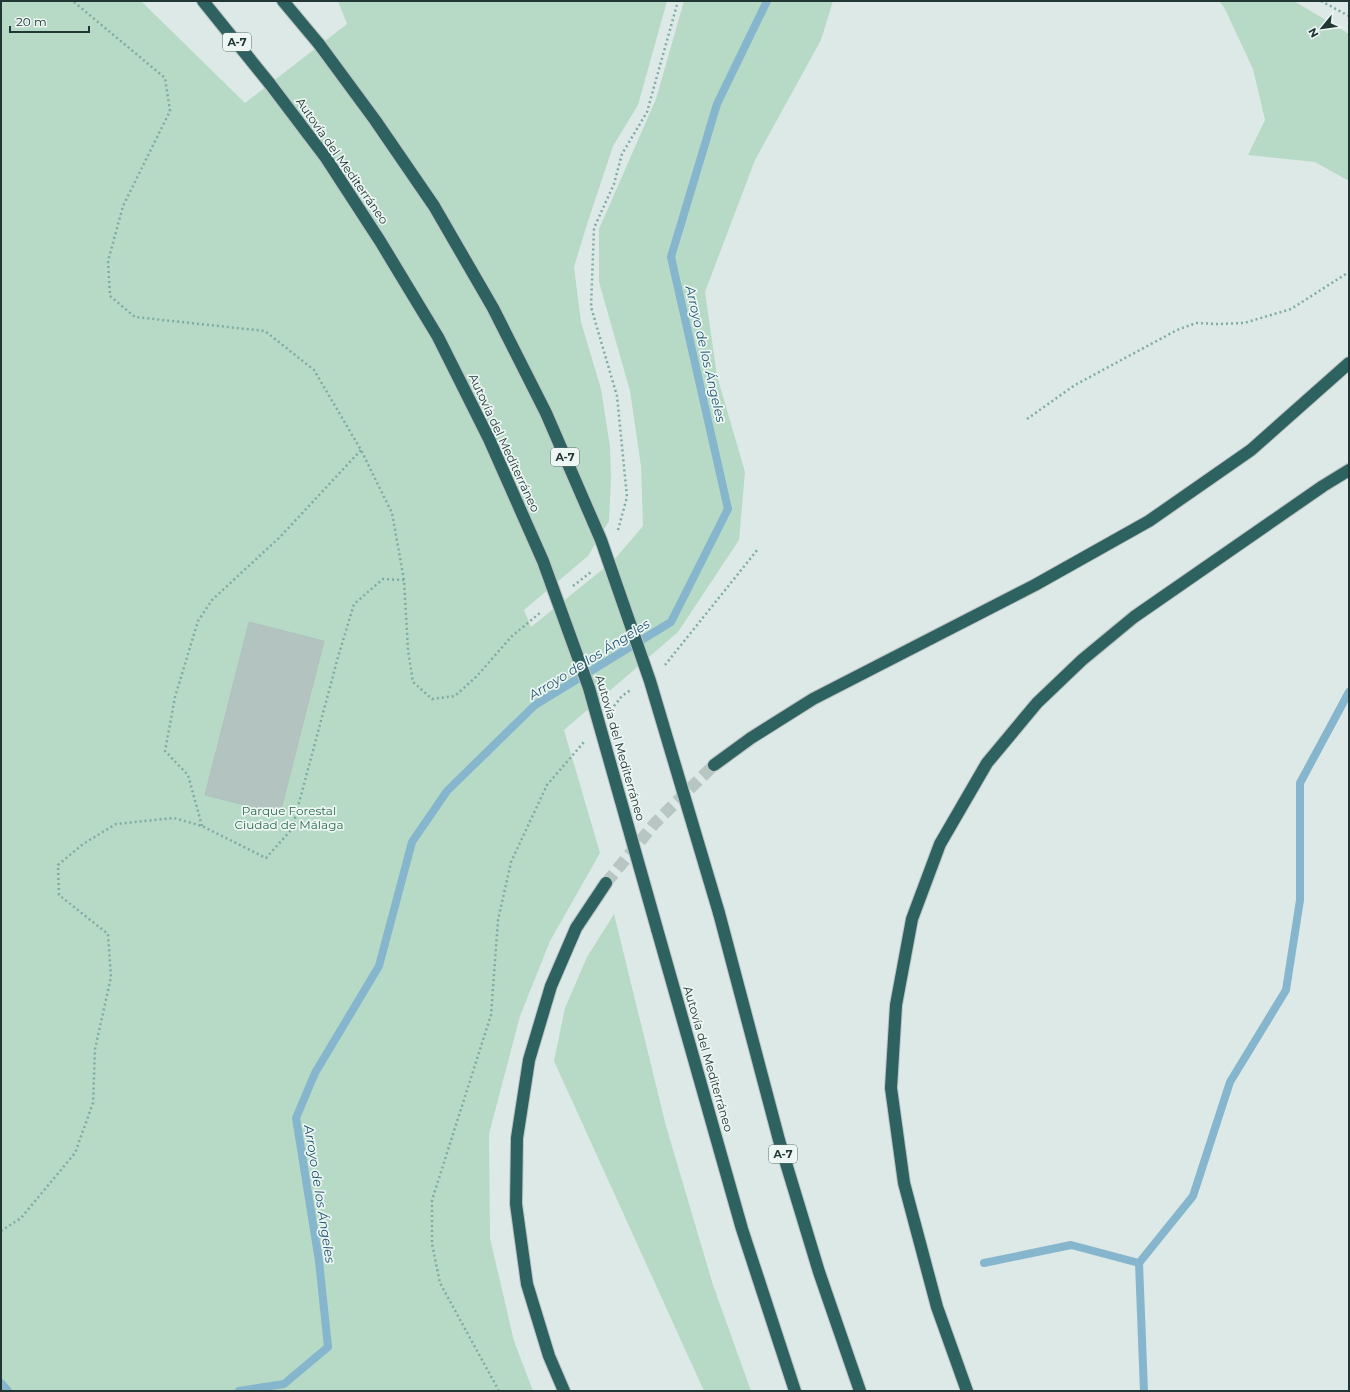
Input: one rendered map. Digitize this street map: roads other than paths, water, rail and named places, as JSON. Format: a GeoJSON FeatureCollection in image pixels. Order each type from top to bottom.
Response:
{"type":"FeatureCollection","features":[{"type":"Feature","properties":{"kind":"highway","name":"Autovía del Mediterráneo"},"geometry":{"type":"LineString","coordinates":[[203,1],[270,84],[326,158],[380,241],[438,337],[489,439],[543,561],[589,688],[742,1229],[795,1391]]}},
{"type":"Feature","properties":{"kind":"highway","name":"A-7"},"geometry":{"type":"LineString","coordinates":[[283,1],[319,44],[375,120],[434,206],[493,308],[546,413],[601,540],[643,658],[719,913],[779,1140],[819,1272],[860,1391]]}},
{"type":"Feature","properties":{"kind":"highway"},"geometry":{"type":"LineString","coordinates":[[714,765],[751,738],[813,699],[1035,585],[1149,521],[1251,450],[1349,362]]}},
{"type":"Feature","properties":{"kind":"highway"},"geometry":{"type":"LineString","coordinates":[[967,1391],[937,1307],[904,1183],[891,1088],[896,1005],[912,919],[940,844],[987,763],[1037,703],[1082,660],[1134,617],[1323,486],[1349,470]]}},
{"type":"Feature","properties":{"kind":"highway"},"geometry":{"type":"LineString","coordinates":[[564,1391],[549,1356],[527,1284],[516,1204],[517,1138],[529,1060],[551,986],[576,928],[606,883]]}},
{"type":"Feature","properties":{"kind":"waterway","name":"Arroyo de los Ángeles"},"geometry":{"type":"LineString","coordinates":[[239,1391],[284,1384],[328,1347],[319,1261],[296,1118],[315,1073],[379,966],[412,842],[447,791],[535,705],[671,622],[728,509],[671,257],[717,104],[767,1]]}},
{"type":"Feature","properties":{"kind":"waterway"},"geometry":{"type":"LineString","coordinates":[[1144,1391],[1139,1263],[1193,1196],[1230,1082],[1286,990],[1300,900],[1300,783],[1349,692]]}},
{"type":"Feature","properties":{"kind":"waterway"},"geometry":{"type":"LineString","coordinates":[[984,1263],[1071,1245],[1139,1263]]}},
{"type":"Feature","properties":{"kind":"waterway","name":"Arroyo de los Ángeles"},"geometry":{"type":"LineString","coordinates":[[1,1383],[8,1391]]}},
{"type":"Feature","properties":{"kind":"tunnel"},"geometry":{"type":"LineString","coordinates":[[606,883],[655,823],[714,765]]}},
{"type":"Feature","properties":{"kind":"park label","name":"Parque Forestal Ciudad de Málaga"},"geometry":{"type":"Point","coordinates":[289,818]}}]}
